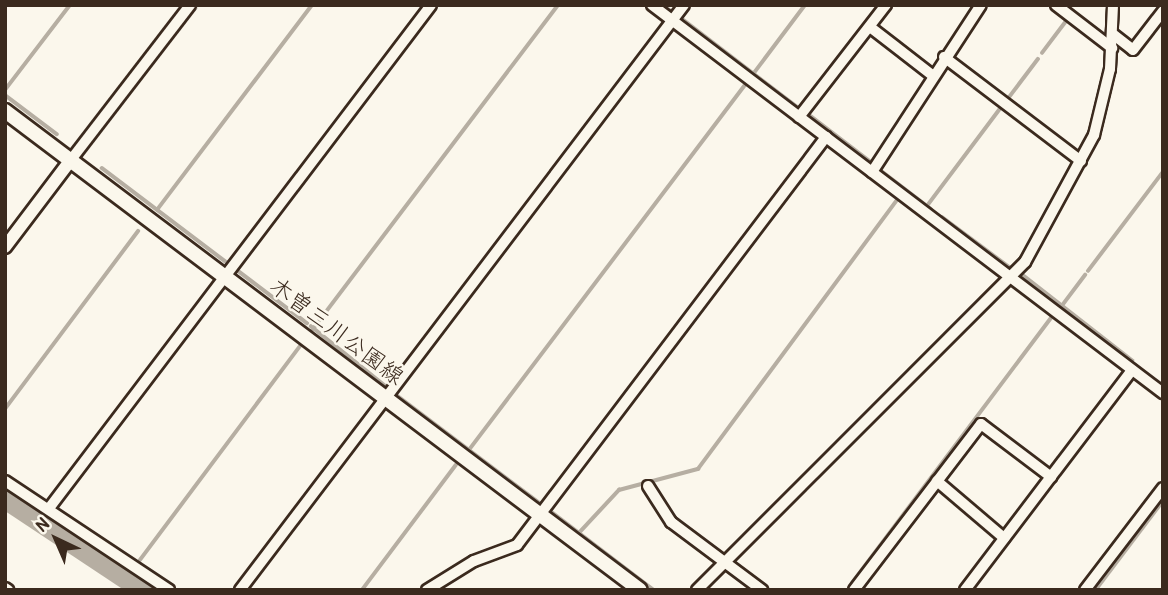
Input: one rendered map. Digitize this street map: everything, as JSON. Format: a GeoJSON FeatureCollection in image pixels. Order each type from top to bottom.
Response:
{"type":"FeatureCollection","features":[{"type":"Feature","properties":{"kind":"main road","name":"木曽三川公園線"},"geometry":{"type":"LineString","coordinates":[[5,111],[640,590]]}},
{"type":"Feature","properties":{"kind":"street"},"geometry":{"type":"LineString","coordinates":[[5,247],[190,5]]}},
{"type":"Feature","properties":{"kind":"street"},"geometry":{"type":"LineString","coordinates":[[50,507],[431,5]]}},
{"type":"Feature","properties":{"kind":"street"},"geometry":{"type":"LineString","coordinates":[[652,5],[1163,393]]}},
{"type":"Feature","properties":{"kind":"street"},"geometry":{"type":"LineString","coordinates":[[240,590],[684,5]]}},
{"type":"Feature","properties":{"kind":"street"},"geometry":{"type":"LineString","coordinates":[[799,117],[886,5]]}},
{"type":"Feature","properties":{"kind":"street"},"geometry":{"type":"LineString","coordinates":[[872,172],[932,75],[981,5]]}},
{"type":"Feature","properties":{"kind":"street"},"geometry":{"type":"LineString","coordinates":[[1056,5],[1112,48]]}},
{"type":"Feature","properties":{"kind":"street"},"geometry":{"type":"LineString","coordinates":[[697,590],[727,564],[1011,278],[1041,238],[1094,135],[1114,35],[1113,5]]}},
{"type":"Feature","properties":{"kind":"street"},"geometry":{"type":"LineString","coordinates":[[1114,35],[1133,50],[1163,11]]}},
{"type":"Feature","properties":{"kind":"street"},"geometry":{"type":"LineString","coordinates":[[870,27],[932,75]]}},
{"type":"Feature","properties":{"kind":"street"},"geometry":{"type":"LineString","coordinates":[[944,57],[1081,161]]}},
{"type":"Feature","properties":{"kind":"street"},"geometry":{"type":"LineString","coordinates":[[427,590],[474,561],[517,545],[826,137]]}},
{"type":"Feature","properties":{"kind":"street"},"geometry":{"type":"LineString","coordinates":[[965,590],[1132,370]]}},
{"type":"Feature","properties":{"kind":"street"},"geometry":{"type":"LineString","coordinates":[[854,590],[981,424],[1051,477]]}},
{"type":"Feature","properties":{"kind":"street"},"geometry":{"type":"LineString","coordinates":[[5,481],[50,507],[169,590]]}},
{"type":"Feature","properties":{"kind":"street"},"geometry":{"type":"LineString","coordinates":[[937,481],[1004,538]]}},
{"type":"Feature","properties":{"kind":"street"},"geometry":{"type":"LineString","coordinates":[[648,486],[671,522],[762,590]]}},
{"type":"Feature","properties":{"kind":"street"},"geometry":{"type":"LineString","coordinates":[[1086,590],[1163,488]]}},
{"type":"Feature","properties":{"kind":"shaded area"},"geometry":{"type":"Polygon","coordinates":[[[1022,272],[1135,360],[1130,366],[1018,278],[1022,272]]]}},
{"type":"Feature","properties":{"kind":"shaded area"},"geometry":{"type":"Polygon","coordinates":[[[5,486],[160,590],[124,590],[5,511],[5,486]]]}},
{"type":"Feature","properties":{"kind":"shaded area"},"geometry":{"type":"Polygon","coordinates":[[[1163,494],[1163,504],[1098,590],[1090,590],[1163,494]]]}},
{"type":"Feature","properties":{"kind":"waterway"},"geometry":{"type":"LineString","coordinates":[[5,90],[70,5]]}},
{"type":"Feature","properties":{"kind":"waterway"},"geometry":{"type":"LineString","coordinates":[[157,210],[312,5]]}},
{"type":"Feature","properties":{"kind":"waterway"},"geometry":{"type":"LineString","coordinates":[[310,333],[558,5]]}},
{"type":"Feature","properties":{"kind":"waterway"},"geometry":{"type":"LineString","coordinates":[[663,5],[671,11]]}},
{"type":"Feature","properties":{"kind":"waterway"},"geometry":{"type":"LineString","coordinates":[[754,73],[805,5]]}},
{"type":"Feature","properties":{"kind":"waterway"},"geometry":{"type":"LineString","coordinates":[[681,18],[800,109]]}},
{"type":"Feature","properties":{"kind":"waterway"},"geometry":{"type":"LineString","coordinates":[[1042,53],[1067,20]]}},
{"type":"Feature","properties":{"kind":"waterway"},"geometry":{"type":"LineString","coordinates":[[1007,100],[1038,59]]}},
{"type":"Feature","properties":{"kind":"waterway"},"geometry":{"type":"LineString","coordinates":[[469,450],[747,82]]}},
{"type":"Feature","properties":{"kind":"waterway"},"geometry":{"type":"LineString","coordinates":[[5,95],[57,134]]}},
{"type":"Feature","properties":{"kind":"waterway"},"geometry":{"type":"LineString","coordinates":[[927,206],[1002,106]]}},
{"type":"Feature","properties":{"kind":"waterway"},"geometry":{"type":"LineString","coordinates":[[808,114],[871,162]]}},
{"type":"Feature","properties":{"kind":"waterway"},"geometry":{"type":"LineString","coordinates":[[102,168],[229,264]]}},
{"type":"Feature","properties":{"kind":"waterway"},"geometry":{"type":"LineString","coordinates":[[880,170],[931,209]]}},
{"type":"Feature","properties":{"kind":"waterway"},"geometry":{"type":"LineString","coordinates":[[1088,271],[1163,172]]}},
{"type":"Feature","properties":{"kind":"waterway"},"geometry":{"type":"LineString","coordinates":[[579,533],[619,490],[698,469],[898,199]]}},
{"type":"Feature","properties":{"kind":"waterway"},"geometry":{"type":"LineString","coordinates":[[942,217],[1012,269]]}},
{"type":"Feature","properties":{"kind":"waterway"},"geometry":{"type":"LineString","coordinates":[[5,409],[138,231]]}},
{"type":"Feature","properties":{"kind":"waterway"},"geometry":{"type":"LineString","coordinates":[[237,270],[307,323]]}},
{"type":"Feature","properties":{"kind":"waterway"},"geometry":{"type":"LineString","coordinates":[[1061,307],[1085,275]]}},
{"type":"Feature","properties":{"kind":"waterway"},"geometry":{"type":"LineString","coordinates":[[852,583],[1052,317]]}},
{"type":"Feature","properties":{"kind":"waterway"},"geometry":{"type":"LineString","coordinates":[[311,326],[387,387]]}},
{"type":"Feature","properties":{"kind":"waterway"},"geometry":{"type":"LineString","coordinates":[[140,560],[301,345]]}},
{"type":"Feature","properties":{"kind":"waterway"},"geometry":{"type":"LineString","coordinates":[[395,394],[541,504]]}},
{"type":"Feature","properties":{"kind":"waterway"},"geometry":{"type":"LineString","coordinates":[[362,590],[456,465]]}},
{"type":"Feature","properties":{"kind":"waterway"},"geometry":{"type":"LineString","coordinates":[[549,510],[654,590]]}}]}
